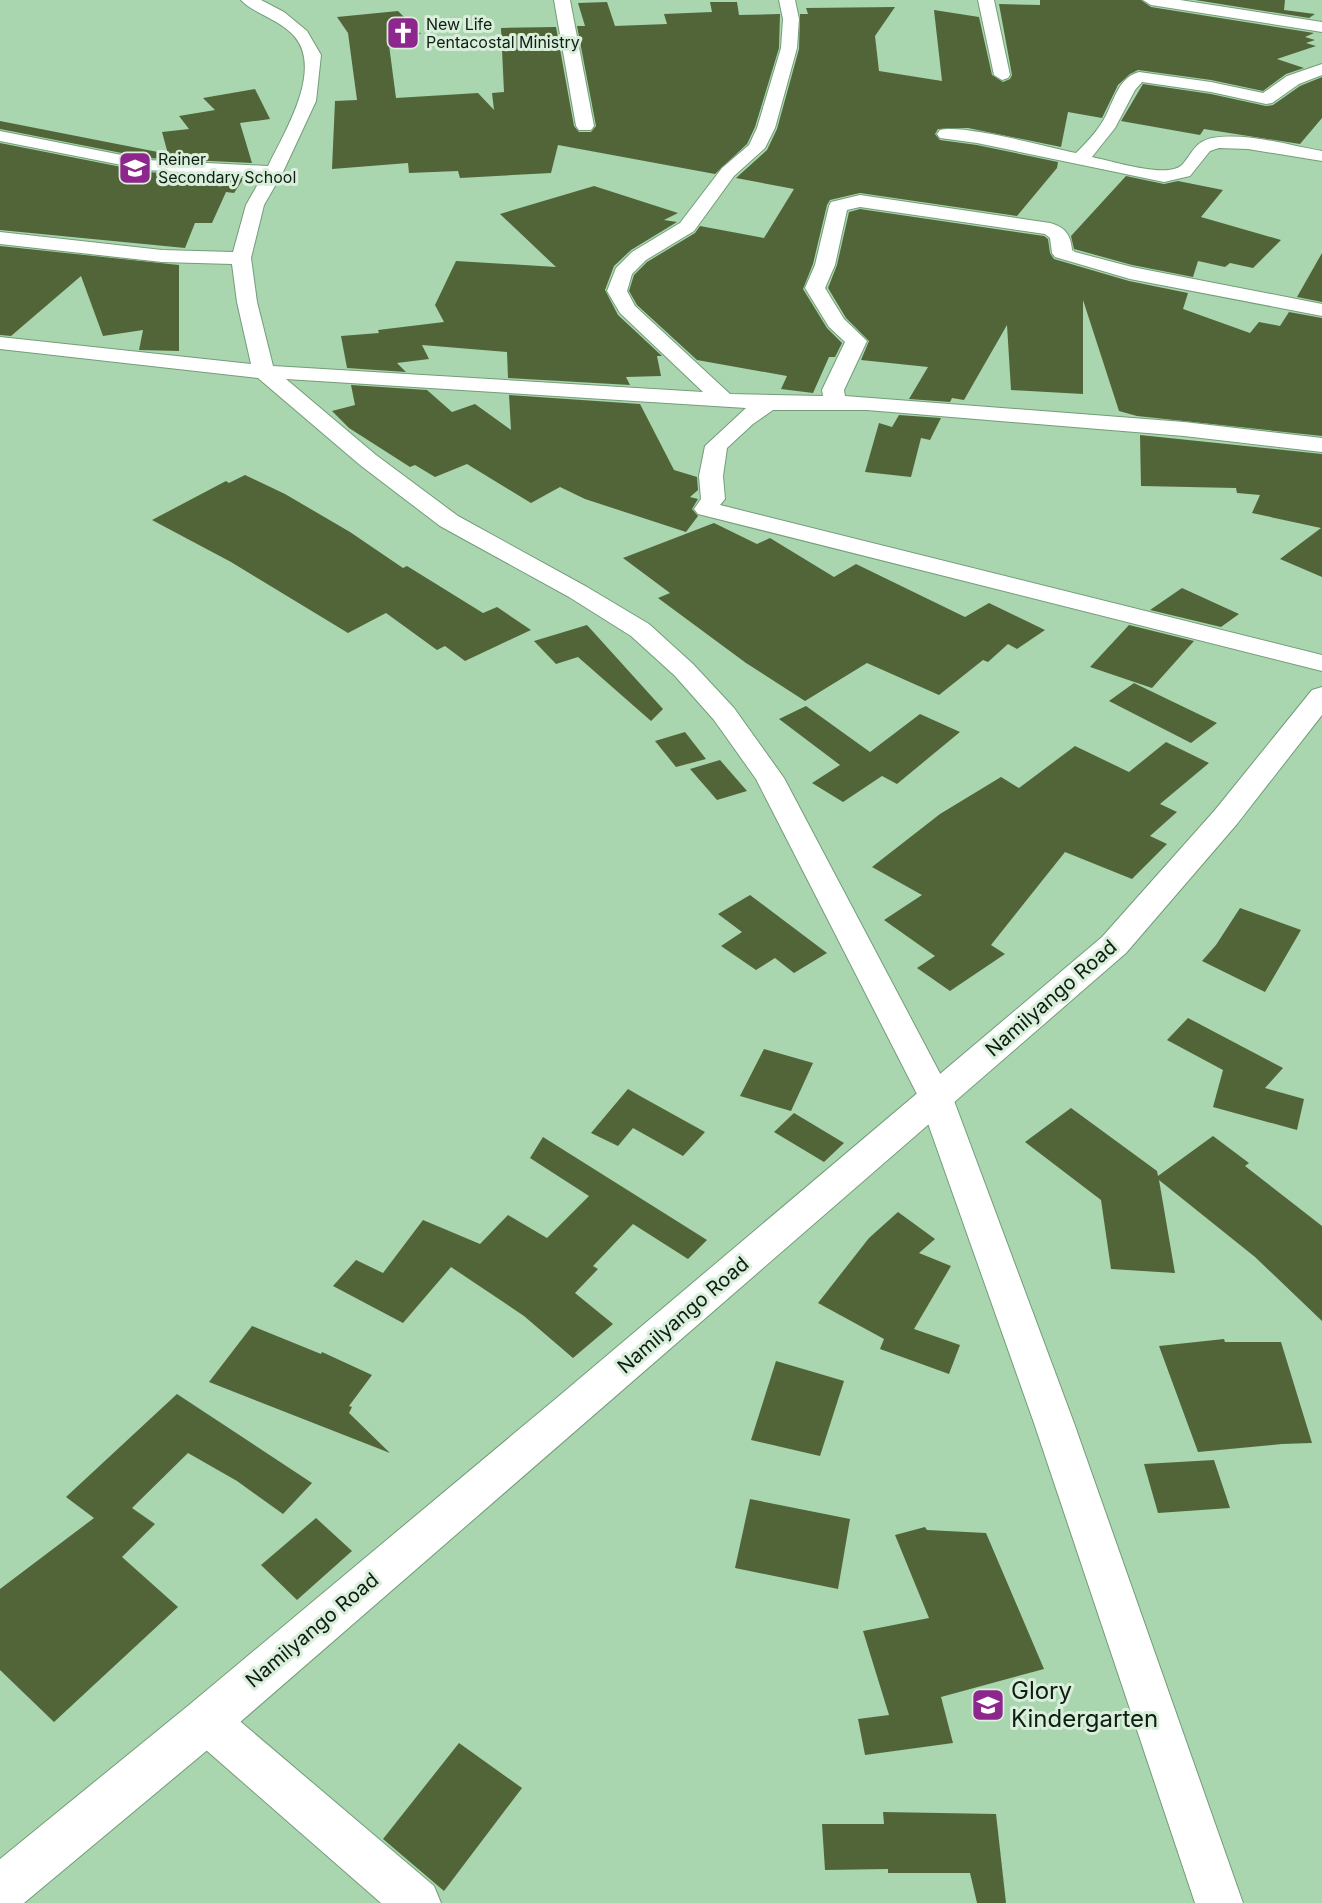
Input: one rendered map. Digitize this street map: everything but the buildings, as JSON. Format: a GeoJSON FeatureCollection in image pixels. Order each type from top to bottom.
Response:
{"type":"FeatureCollection","features":[{"type":"Feature","properties":{"kind":"main road","name":"Namilyango Road"},"geometry":{"type":"LineString","coordinates":[[0,1891],[206,1721],[1114,945],[1226,817],[1322,696]]}},
{"type":"Feature","properties":{"kind":"street"},"geometry":{"type":"LineString","coordinates":[[249,0],[279,15],[301,34],[313,55],[308,101],[274,172],[255,205],[241,258],[247,302],[264,372],[368,460],[449,521],[578,592],[640,630],[684,670],[724,714],[770,778],[936,1098],[1054,1423],[1219,1903]]}},
{"type":"Feature","properties":{"kind":"street"},"geometry":{"type":"LineString","coordinates":[[562,0],[585,126]]}},
{"type":"Feature","properties":{"kind":"street"},"geometry":{"type":"LineString","coordinates":[[725,401],[627,309],[617,291],[623,272],[639,256],[687,227],[728,172],[756,148],[766,128],[789,48],[791,20],[788,0]]}},
{"type":"Feature","properties":{"kind":"street"},"geometry":{"type":"LineString","coordinates":[[986,0],[1000,56],[1002,75]]}},
{"type":"Feature","properties":{"kind":"street"},"geometry":{"type":"LineString","coordinates":[[1151,0],[1209,11],[1322,27]]}},
{"type":"Feature","properties":{"kind":"street"},"geometry":{"type":"LineString","coordinates":[[1080,159],[1100,138],[1115,116],[1130,82],[1138,77],[1212,87],[1266,99],[1293,80],[1322,69]]}},
{"type":"Feature","properties":{"kind":"street"},"geometry":{"type":"LineString","coordinates":[[946,134],[1164,177],[1179,176],[1188,171],[1205,146],[1212,143],[1261,146],[1322,156]]}},
{"type":"Feature","properties":{"kind":"street"},"geometry":{"type":"LineString","coordinates":[[0,136],[147,165],[274,172]]}},
{"type":"Feature","properties":{"kind":"street"},"geometry":{"type":"LineString","coordinates":[[835,401],[833,390],[856,341],[836,323],[814,288],[825,264],[838,206],[847,203],[860,201],[1050,229],[1057,232],[1062,240],[1062,253],[1068,256],[1130,273],[1322,310]]}},
{"type":"Feature","properties":{"kind":"street"},"geometry":{"type":"LineString","coordinates":[[0,238],[162,256],[241,258]]}},
{"type":"Feature","properties":{"kind":"street"},"geometry":{"type":"LineString","coordinates":[[0,343],[238,370],[725,401],[768,403],[835,401],[1184,429],[1322,445]]}},
{"type":"Feature","properties":{"kind":"street"},"geometry":{"type":"LineString","coordinates":[[768,403],[745,419],[716,446],[711,476],[713,499],[706,509],[1322,663]]}},
{"type":"Feature","properties":{"kind":"street"},"geometry":{"type":"LineString","coordinates":[[206,1721],[417,1903]]}},
{"type":"Feature","properties":{"kind":"place","name":"New Life Pentacostal Ministry"},"geometry":{"type":"Point","coordinates":[403,33]}},
{"type":"Feature","properties":{"kind":"place","name":"Reiner Secondary School"},"geometry":{"type":"Point","coordinates":[135,168]}},
{"type":"Feature","properties":{"kind":"place","name":"Glory Kindergarten"},"geometry":{"type":"Point","coordinates":[988,1705]}}]}
